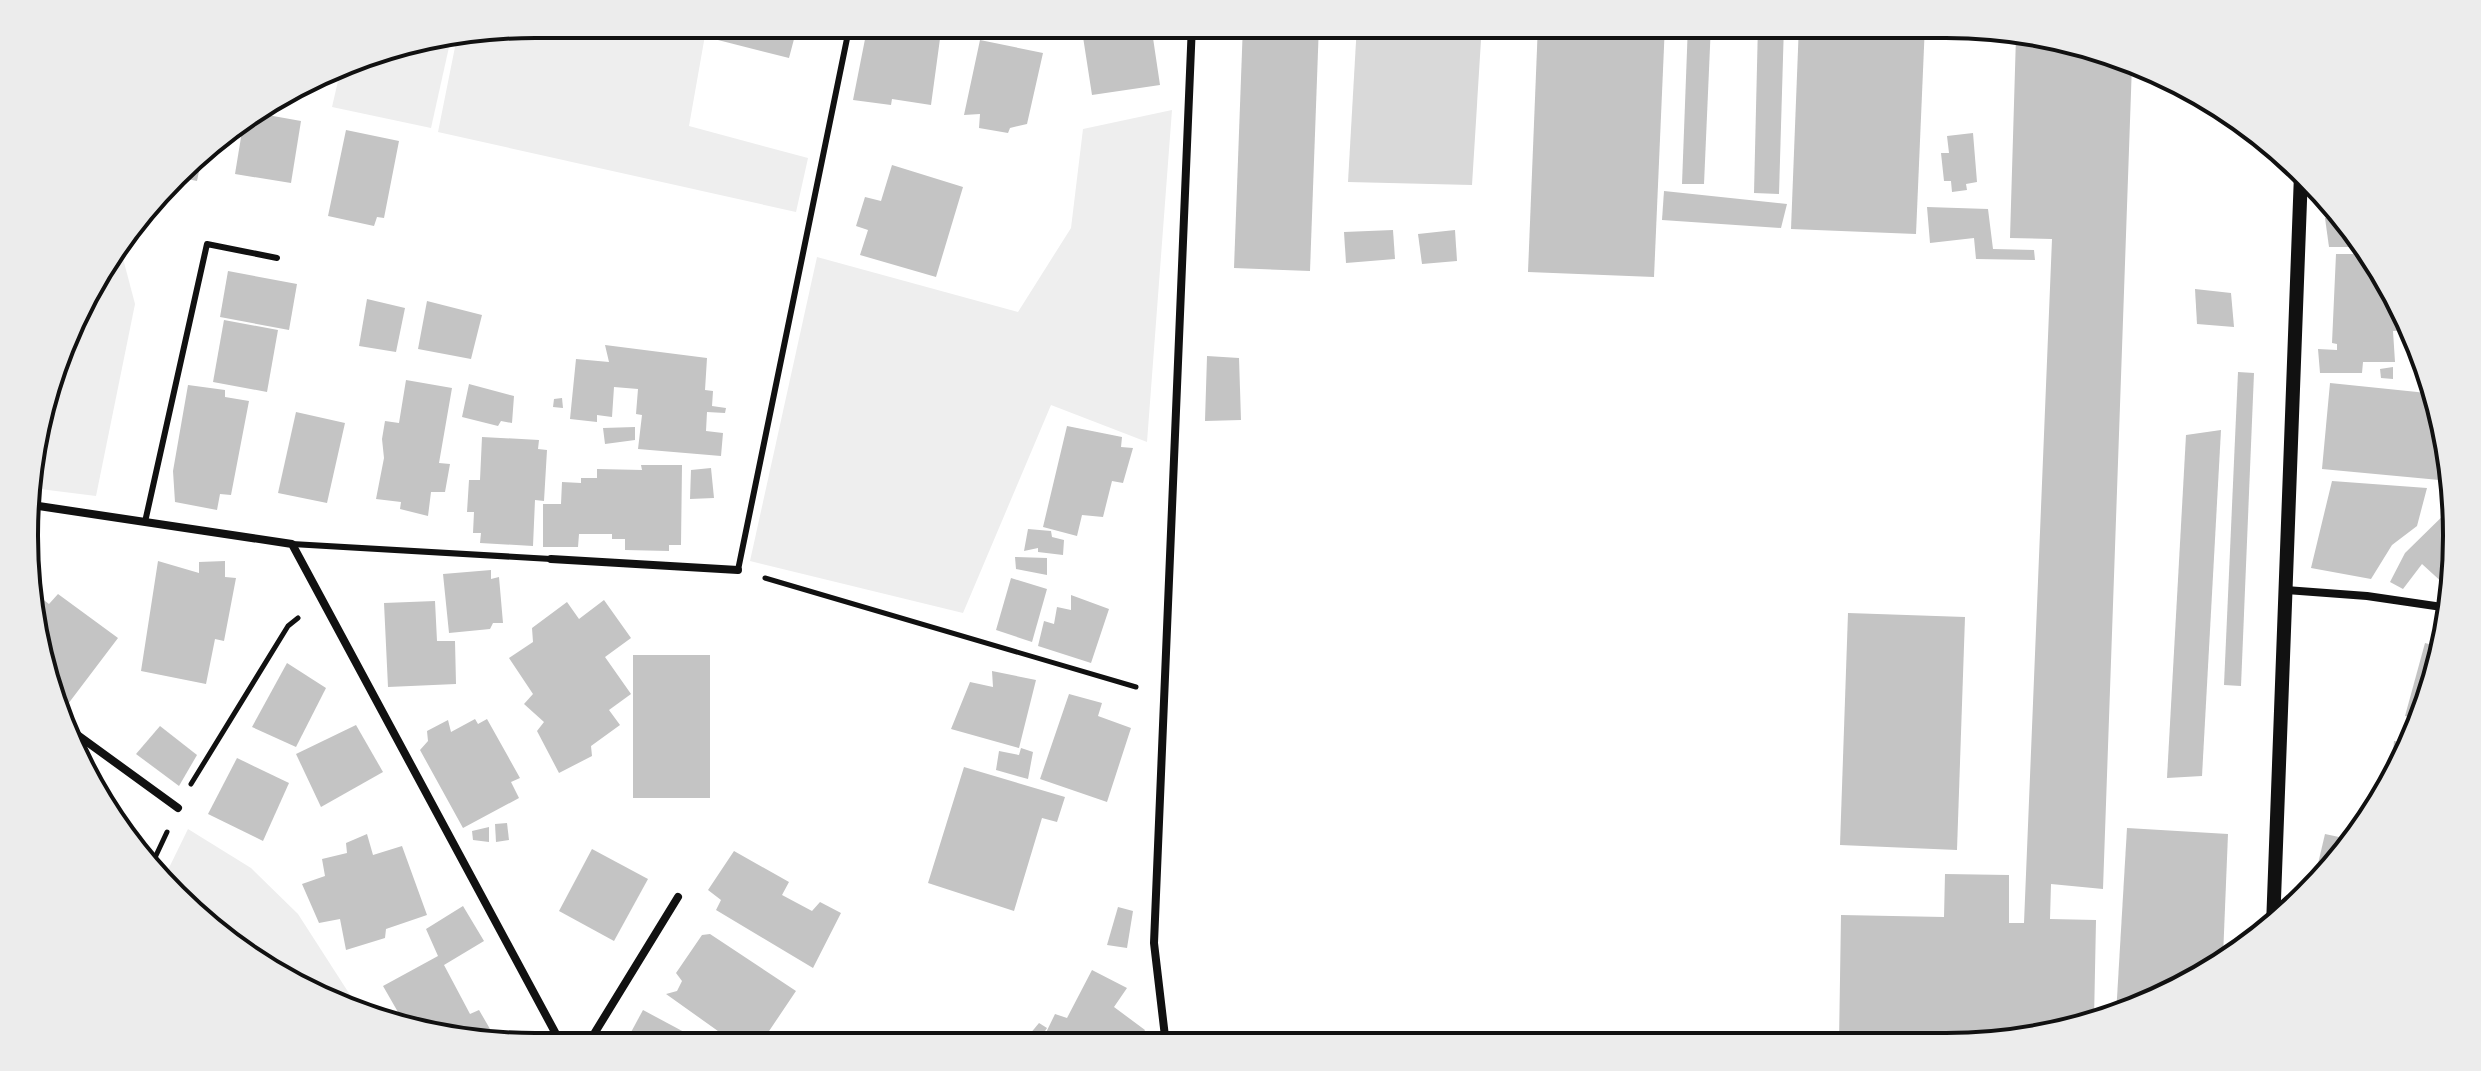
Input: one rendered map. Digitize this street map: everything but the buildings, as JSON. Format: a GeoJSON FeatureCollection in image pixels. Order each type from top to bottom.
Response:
{"type":"FeatureCollection","features":[{"type":"Feature","properties":{"kind":"street"},"geometry":{"type":"LineString","coordinates":[[1165,1033],[1154,943],[1191,38]]}},
{"type":"Feature","properties":{"kind":"street"},"geometry":{"type":"LineString","coordinates":[[2274,910],[2300,187]]}},
{"type":"Feature","properties":{"kind":"street"},"geometry":{"type":"LineString","coordinates":[[39,506],[292,544],[555,1033]]}},
{"type":"Feature","properties":{"kind":"street"},"geometry":{"type":"LineString","coordinates":[[551,559],[738,570]]}},
{"type":"Feature","properties":{"kind":"street"},"geometry":{"type":"LineString","coordinates":[[2285,590],[2367,596],[2438,606]]}},
{"type":"Feature","properties":{"kind":"street"},"geometry":{"type":"LineString","coordinates":[[81,738],[178,808]]}},
{"type":"Feature","properties":{"kind":"street"},"geometry":{"type":"LineString","coordinates":[[595,1033],[678,897]]}},
{"type":"Feature","properties":{"kind":"lane"},"geometry":{"type":"LineString","coordinates":[[738,570],[847,38]]}},
{"type":"Feature","properties":{"kind":"lane"},"geometry":{"type":"LineString","coordinates":[[145,522],[207,244],[277,258]]}},
{"type":"Feature","properties":{"kind":"lane"},"geometry":{"type":"LineString","coordinates":[[292,544],[551,559]]}},
{"type":"Feature","properties":{"kind":"path"},"geometry":{"type":"LineString","coordinates":[[738,570],[1163,694]]}},
{"type":"Feature","properties":{"kind":"path"},"geometry":{"type":"LineString","coordinates":[[155,857],[178,808],[288,626],[321,598]]}},
{"type":"Feature","properties":{"kind":"shaded area"},"geometry":{"type":"Polygon","coordinates":[[[536,38],[705,38],[689,126],[808,158],[796,212],[438,132],[455,45],[536,38]]]}},
{"type":"Feature","properties":{"kind":"shaded area"},"geometry":{"type":"Polygon","coordinates":[[[1356,38],[1481,38],[1472,185],[1348,182],[1356,38]]]}},
{"type":"Feature","properties":{"kind":"shaded area"},"geometry":{"type":"Polygon","coordinates":[[[449,46],[431,128],[332,107],[339,79],[376,64],[449,46]]]}},
{"type":"Feature","properties":{"kind":"shaded area"},"geometry":{"type":"Polygon","coordinates":[[[1172,110],[1147,442],[1051,405],[963,613],[750,561],[817,257],[1018,312],[1071,228],[1083,129],[1172,110]]]}},
{"type":"Feature","properties":{"kind":"shaded area"},"geometry":{"type":"Polygon","coordinates":[[[123,258],[135,304],[96,496],[40,489],[42,471],[64,376],[89,315],[123,258]]]}},
{"type":"Feature","properties":{"kind":"shaded area"},"geometry":{"type":"Polygon","coordinates":[[[188,829],[251,868],[298,914],[352,998],[315,982],[259,949],[207,910],[168,871],[188,829]]]}}]}
